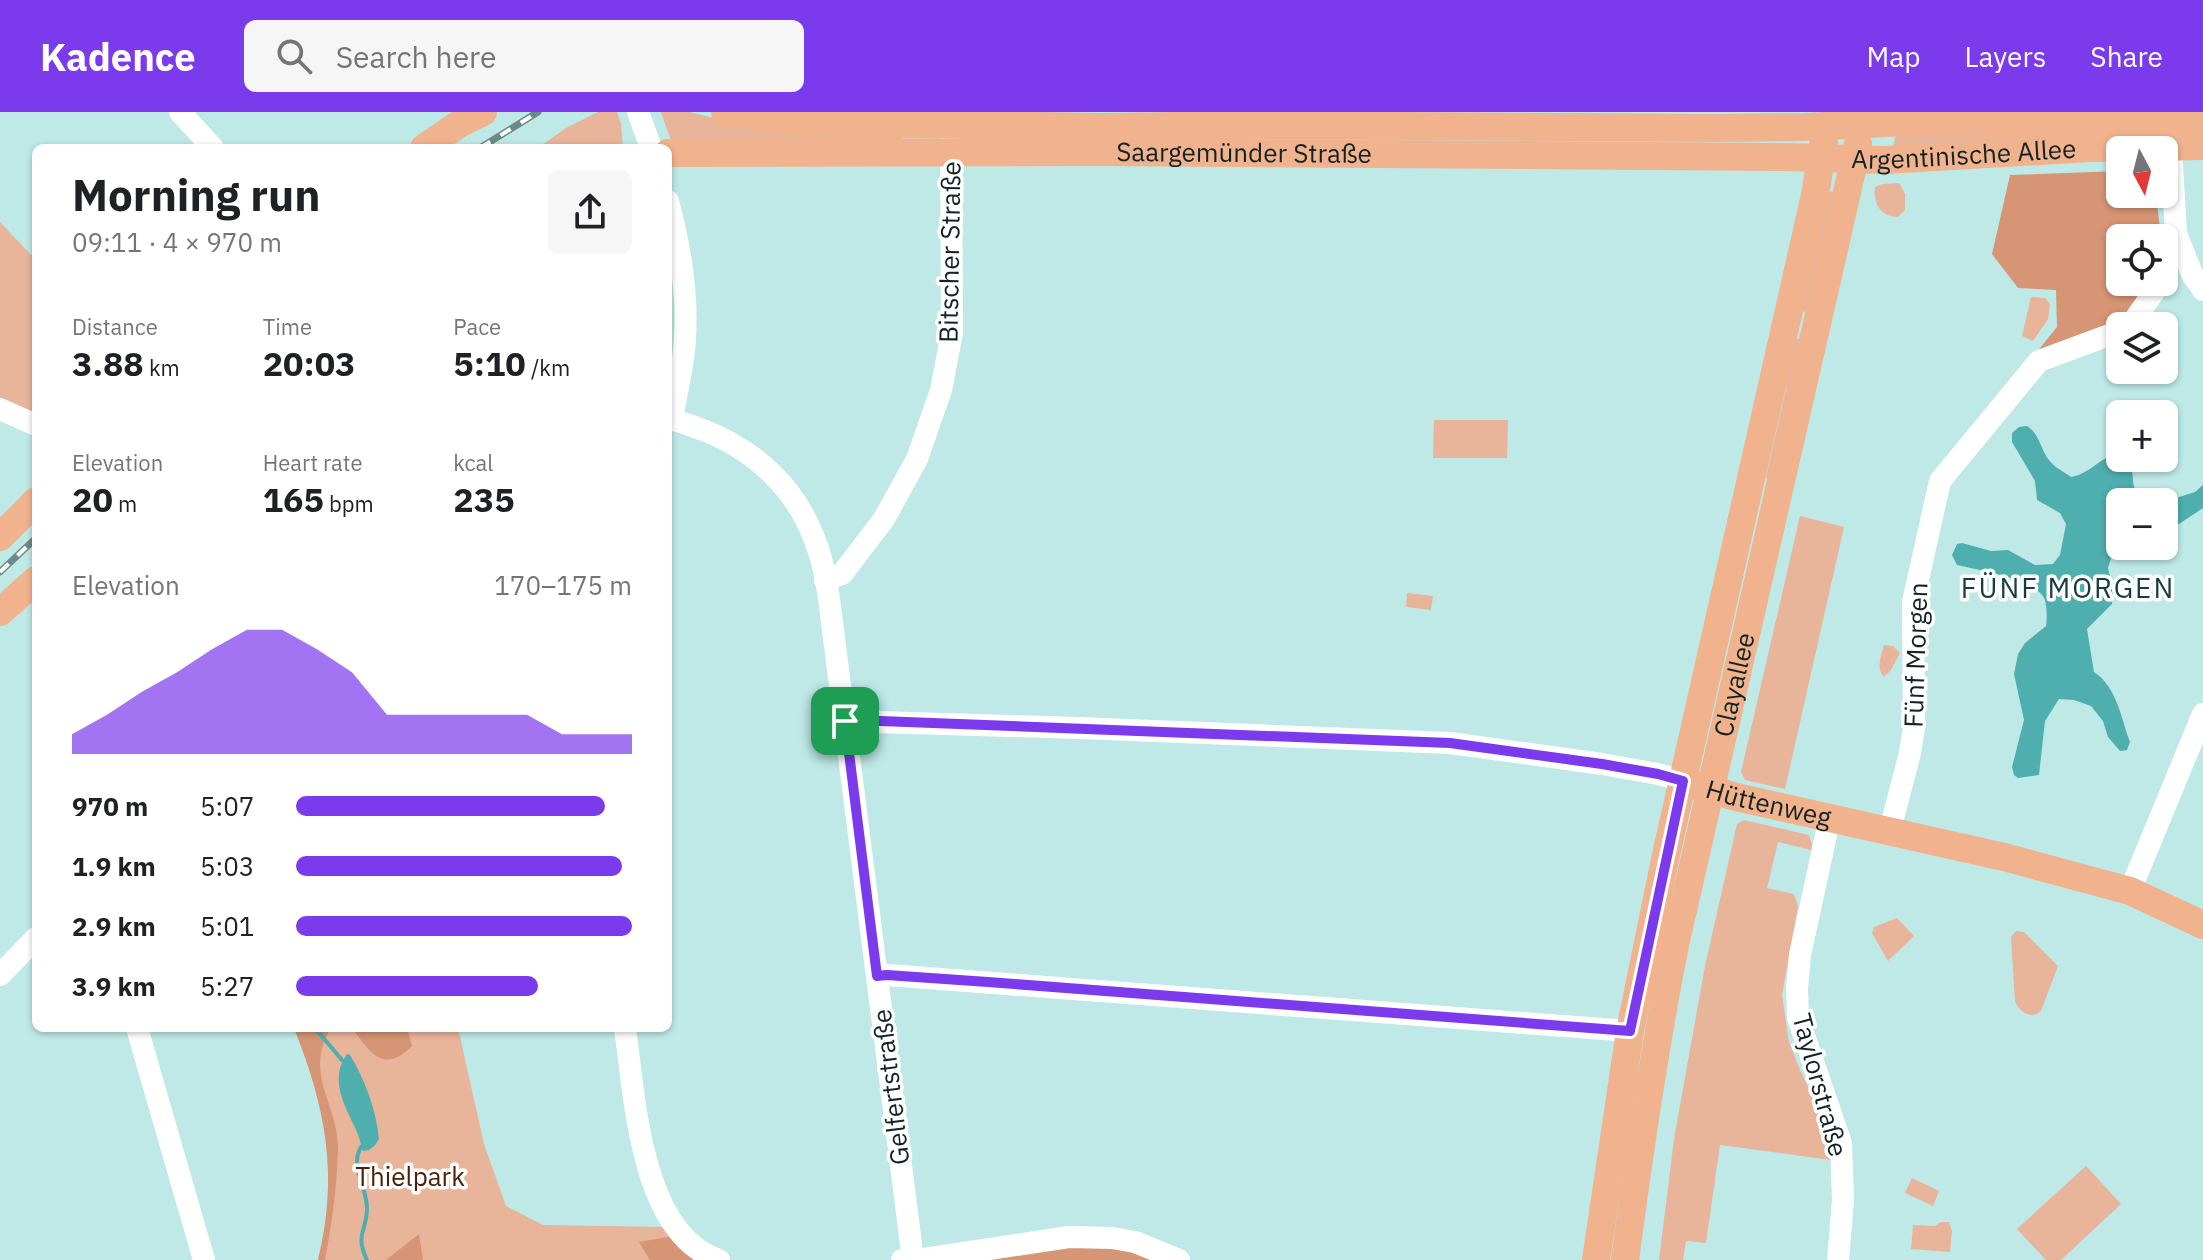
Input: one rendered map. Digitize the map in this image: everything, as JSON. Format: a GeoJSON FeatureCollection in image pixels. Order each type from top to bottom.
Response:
{"type":"FeatureCollection","features":[{"type":"Feature","properties":{"kind":"main road"},"geometry":{"type":"LineString","coordinates":[[430,144],[483,112]]}},
{"type":"Feature","properties":{"kind":"main road","name":"Saargemünder Straße"},"geometry":{"type":"LineString","coordinates":[[725,112],[951,139],[1821,158]]}},
{"type":"Feature","properties":{"kind":"main road","name":"Saargemünder Straße"},"geometry":{"type":"LineString","coordinates":[[672,153],[951,139],[1101,127],[1714,128],[1864,118]]}},
{"type":"Feature","properties":{"kind":"main road","name":"Argentinische Allee"},"geometry":{"type":"LineString","coordinates":[[1864,118],[1905,122],[2077,124],[2170,133],[2203,146]]}},
{"type":"Feature","properties":{"kind":"main road","name":"Clayallee"},"geometry":{"type":"LineString","coordinates":[[1625,1260],[1655,1042],[1864,118]]}},
{"type":"Feature","properties":{"kind":"main road","name":"Clayallee"},"geometry":{"type":"LineString","coordinates":[[1596,1260],[1630,1031],[1812,209],[1828,119]]}},
{"type":"Feature","properties":{"kind":"main road","name":"Argentinische Allee"},"geometry":{"type":"LineString","coordinates":[[1821,158],[1919,159],[2090,148],[2170,133],[2203,119]]}},
{"type":"Feature","properties":{"kind":"main road"},"geometry":{"type":"LineString","coordinates":[[0,537],[32,505]]}},
{"type":"Feature","properties":{"kind":"main road"},"geometry":{"type":"LineString","coordinates":[[0,612],[32,584]]}},
{"type":"Feature","properties":{"kind":"main road","name":"Hüttenweg"},"geometry":{"type":"LineString","coordinates":[[1683,781],[2130,891],[2203,925]]}},
{"type":"Feature","properties":{"kind":"street"},"geometry":{"type":"LineString","coordinates":[[180,112],[209,144]]}},
{"type":"Feature","properties":{"kind":"street"},"geometry":{"type":"LineString","coordinates":[[638,112],[650,144]]}},
{"type":"Feature","properties":{"kind":"street"},"geometry":{"type":"LineString","coordinates":[[2170,133],[2176,233],[2192,274],[2203,290]]}},
{"type":"Feature","properties":{"kind":"street","name":"Bitscher Straße"},"geometry":{"type":"LineString","coordinates":[[825,580],[842,574],[884,519],[917,459],[941,390],[952,333],[951,139]]}},
{"type":"Feature","properties":{"kind":"street"},"geometry":{"type":"LineString","coordinates":[[672,218],[681,255],[686,304],[685,341],[672,409]]}},
{"type":"Feature","properties":{"kind":"street"},"geometry":{"type":"LineString","coordinates":[[2178,263],[2185,255]]}},
{"type":"Feature","properties":{"kind":"street","name":"Fünf Morgen"},"geometry":{"type":"LineString","coordinates":[[1890,830],[1914,728],[1913,602],[1940,481],[2039,361],[2106,336]]}},
{"type":"Feature","properties":{"kind":"street"},"geometry":{"type":"LineString","coordinates":[[0,409],[32,423]]}},
{"type":"Feature","properties":{"kind":"street","name":"Gelfertstraße"},"geometry":{"type":"LineString","coordinates":[[672,421],[735,444],[755,457],[790,495],[806,519],[818,548],[845,721],[913,1260]]}},
{"type":"Feature","properties":{"kind":"street"},"geometry":{"type":"LineString","coordinates":[[2130,891],[2203,714]]}},
{"type":"Feature","properties":{"kind":"street","name":"Hüttenweg"},"geometry":{"type":"LineString","coordinates":[[845,721],[1049,726],[1450,743],[1589,762],[1683,781]]}},
{"type":"Feature","properties":{"kind":"street","name":"Taylorstraße"},"geometry":{"type":"LineString","coordinates":[[1830,817],[1800,955],[1797,988],[1798,1018],[1841,1143],[1843,1200],[1838,1260]]}},
{"type":"Feature","properties":{"kind":"street"},"geometry":{"type":"LineString","coordinates":[[0,975],[32,942]]}},
{"type":"Feature","properties":{"kind":"street"},"geometry":{"type":"LineString","coordinates":[[877,976],[1630,1031]]}},
{"type":"Feature","properties":{"kind":"street"},"geometry":{"type":"LineString","coordinates":[[138,1032],[204,1260]]}},
{"type":"Feature","properties":{"kind":"street"},"geometry":{"type":"LineString","coordinates":[[626,1032],[643,1149],[664,1210],[695,1247],[719,1260]]}},
{"type":"Feature","properties":{"kind":"street"},"geometry":{"type":"LineString","coordinates":[[897,1260],[1069,1237],[1135,1242],[1179,1260]]}},
{"type":"Feature","properties":{"kind":"green space"},"geometry":{"type":"Polygon","coordinates":[[[598,112],[617,112],[623,144],[544,144],[566,128],[598,112]]]}},
{"type":"Feature","properties":{"kind":"green space"},"geometry":{"type":"Polygon","coordinates":[[[661,112],[690,112],[714,118],[902,133],[903,144],[672,144],[661,112]]]}},
{"type":"Feature","properties":{"kind":"green space"},"geometry":{"type":"Polygon","coordinates":[[[2144,129],[1892,151],[1897,130],[2144,129]]]}},
{"type":"Feature","properties":{"kind":"green space"},"geometry":{"type":"Polygon","coordinates":[[[1899,183],[1905,194],[1905,210],[1898,217],[1887,215],[1879,208],[1875,187],[1899,183]]]}},
{"type":"Feature","properties":{"kind":"green space"},"geometry":{"type":"Polygon","coordinates":[[[1825,191],[1837,192],[1810,313],[1798,310],[1825,191]]]}},
{"type":"Feature","properties":{"kind":"green space"},"geometry":{"type":"Polygon","coordinates":[[[0,222],[32,254],[32,416],[0,403],[0,222]]]}},
{"type":"Feature","properties":{"kind":"green space"},"geometry":{"type":"Polygon","coordinates":[[[2031,297],[2045,298],[2050,304],[2048,319],[2033,341],[2022,336],[2031,297]]]}},
{"type":"Feature","properties":{"kind":"green space"},"geometry":{"type":"Polygon","coordinates":[[[1791,337],[1803,340],[1769,483],[1766,477],[1786,389],[1791,337]]]}},
{"type":"Feature","properties":{"kind":"green space"},"geometry":{"type":"Polygon","coordinates":[[[1434,420],[1508,420],[1507,458],[1433,458],[1434,420]]]}},
{"type":"Feature","properties":{"kind":"green space"},"geometry":{"type":"Polygon","coordinates":[[[1800,516],[1844,527],[1785,789],[1745,780],[1741,772],[1800,516]]]}},
{"type":"Feature","properties":{"kind":"green space"},"geometry":{"type":"Polygon","coordinates":[[[1407,593],[1433,596],[1431,610],[1406,607],[1407,593]]]}},
{"type":"Feature","properties":{"kind":"green space"},"geometry":{"type":"Polygon","coordinates":[[[1884,645],[1893,646],[1900,653],[1884,677],[1880,666],[1884,645]]]}},
{"type":"Feature","properties":{"kind":"green space"},"geometry":{"type":"Polygon","coordinates":[[[1744,820],[1809,835],[1812,845],[1811,850],[1778,842],[1767,888],[1794,894],[1798,906],[1782,995],[1789,1042],[1821,1113],[1831,1160],[1720,1145],[1706,1243],[1686,1241],[1683,1260],[1659,1260],[1674,1139],[1705,966],[1737,824],[1744,820]]]}},
{"type":"Feature","properties":{"kind":"green space"},"geometry":{"type":"Polygon","coordinates":[[[1897,918],[1914,936],[1888,961],[1872,933],[1874,927],[1897,918]]]}},
{"type":"Feature","properties":{"kind":"green space"},"geometry":{"type":"Polygon","coordinates":[[[2016,931],[2024,932],[2058,966],[2041,1011],[2033,1015],[2022,1011],[2015,1001],[2011,937],[2016,931]]]}},
{"type":"Feature","properties":{"kind":"green space","name":"Thielpark"},"geometry":{"type":"Polygon","coordinates":[[[296,1032],[459,1032],[484,1144],[506,1206],[543,1225],[667,1227],[700,1260],[318,1260],[328,1199],[328,1170],[321,1114],[296,1032]]]}},
{"type":"Feature","properties":{"kind":"green space"},"geometry":{"type":"Polygon","coordinates":[[[2086,1166],[2121,1204],[2061,1260],[2046,1260],[2017,1229],[2086,1166]]]}},
{"type":"Feature","properties":{"kind":"green space"},"geometry":{"type":"Polygon","coordinates":[[[1912,1178],[1939,1191],[1933,1206],[1905,1193],[1912,1178]]]}},
{"type":"Feature","properties":{"kind":"green space"},"geometry":{"type":"Polygon","coordinates":[[[1949,1222],[1952,1231],[1950,1252],[1911,1249],[1913,1225],[1935,1226],[1949,1222]]]}},
{"type":"Feature","properties":{"kind":"shaded area"},"geometry":{"type":"Polygon","coordinates":[[[2106,172],[2106,208],[2158,208],[2159,224],[2106,224],[2106,296],[2143,296],[2132,312],[2106,312],[2106,326],[2036,353],[2057,327],[2056,290],[2018,288],[1992,254],[2010,175],[2106,172]]]}},
{"type":"Feature","properties":{"kind":"shaded area"},"geometry":{"type":"Polygon","coordinates":[[[296,1032],[329,1032],[320,1060],[321,1074],[337,1132],[338,1148],[334,1204],[325,1260],[318,1260],[328,1199],[326,1142],[305,1057],[296,1032]]]}},
{"type":"Feature","properties":{"kind":"shaded area"},"geometry":{"type":"Polygon","coordinates":[[[355,1032],[408,1032],[412,1046],[402,1055],[385,1059],[365,1045],[355,1032]]]}},
{"type":"Feature","properties":{"kind":"shaded area"},"geometry":{"type":"Polygon","coordinates":[[[419,1234],[423,1260],[386,1260],[419,1234]]]}},
{"type":"Feature","properties":{"kind":"shaded area"},"geometry":{"type":"Polygon","coordinates":[[[673,1236],[700,1260],[650,1260],[639,1242],[673,1236]]]}},
{"type":"Feature","properties":{"kind":"shaded area"},"geometry":{"type":"Polygon","coordinates":[[[1062,1246],[1115,1246],[1164,1260],[973,1260],[1062,1246]]]}},
{"type":"Feature","properties":{"kind":"water"},"geometry":{"type":"Polygon","coordinates":[[[2027,426],[2035,433],[2051,463],[2071,477],[2106,459],[2106,472],[2132,472],[2135,488],[2106,488],[2106,560],[2110,560],[2108,568],[2113,589],[2112,604],[2087,629],[2094,672],[2108,686],[2117,704],[2130,742],[2127,750],[2120,751],[2108,737],[2103,721],[2091,706],[2059,699],[2045,721],[2039,775],[2018,778],[2012,767],[2024,720],[2014,674],[2018,654],[2025,643],[2046,626],[2045,600],[2031,586],[2019,581],[1957,565],[1952,555],[1957,544],[1962,543],[1991,551],[2008,550],[2035,565],[2053,564],[2060,555],[2066,524],[2060,513],[2037,500],[2035,481],[2012,442],[2012,433],[2019,427],[2027,426]]]}},
{"type":"Feature","properties":{"kind":"water"},"geometry":{"type":"Polygon","coordinates":[[[2203,485],[2203,508],[2178,525],[2178,497],[2195,492],[2203,485]]]}},
{"type":"Feature","properties":{"kind":"water"},"geometry":{"type":"Polygon","coordinates":[[[347,1054],[360,1074],[375,1117],[379,1139],[369,1150],[363,1151],[341,1093],[339,1074],[347,1054]]]}},
{"type":"Feature","properties":{"kind":"waterway"},"geometry":{"type":"LineString","coordinates":[[318,1032],[342,1060]]}},
{"type":"Feature","properties":{"kind":"waterway"},"geometry":{"type":"LineString","coordinates":[[361,1147],[357,1162],[367,1202],[361,1239],[367,1260]]}},
{"type":"Feature","properties":{"kind":"railway"},"geometry":{"type":"LineString","coordinates":[[486,144],[538,112]]}},
{"type":"Feature","properties":{"kind":"railway"},"geometry":{"type":"LineString","coordinates":[[0,572],[32,542]]}},
{"type":"Feature","properties":{"kind":"district","name":"FÜNF MORGEN"},"geometry":{"type":"Point","coordinates":[2068,588]}},
{"type":"Feature","properties":{"kind":"route"},"geometry":{"type":"LineString","coordinates":[[845,721],[1450,743],[1602,764],[1683,781],[1630,1031],[877,976],[845,721]]}}]}
